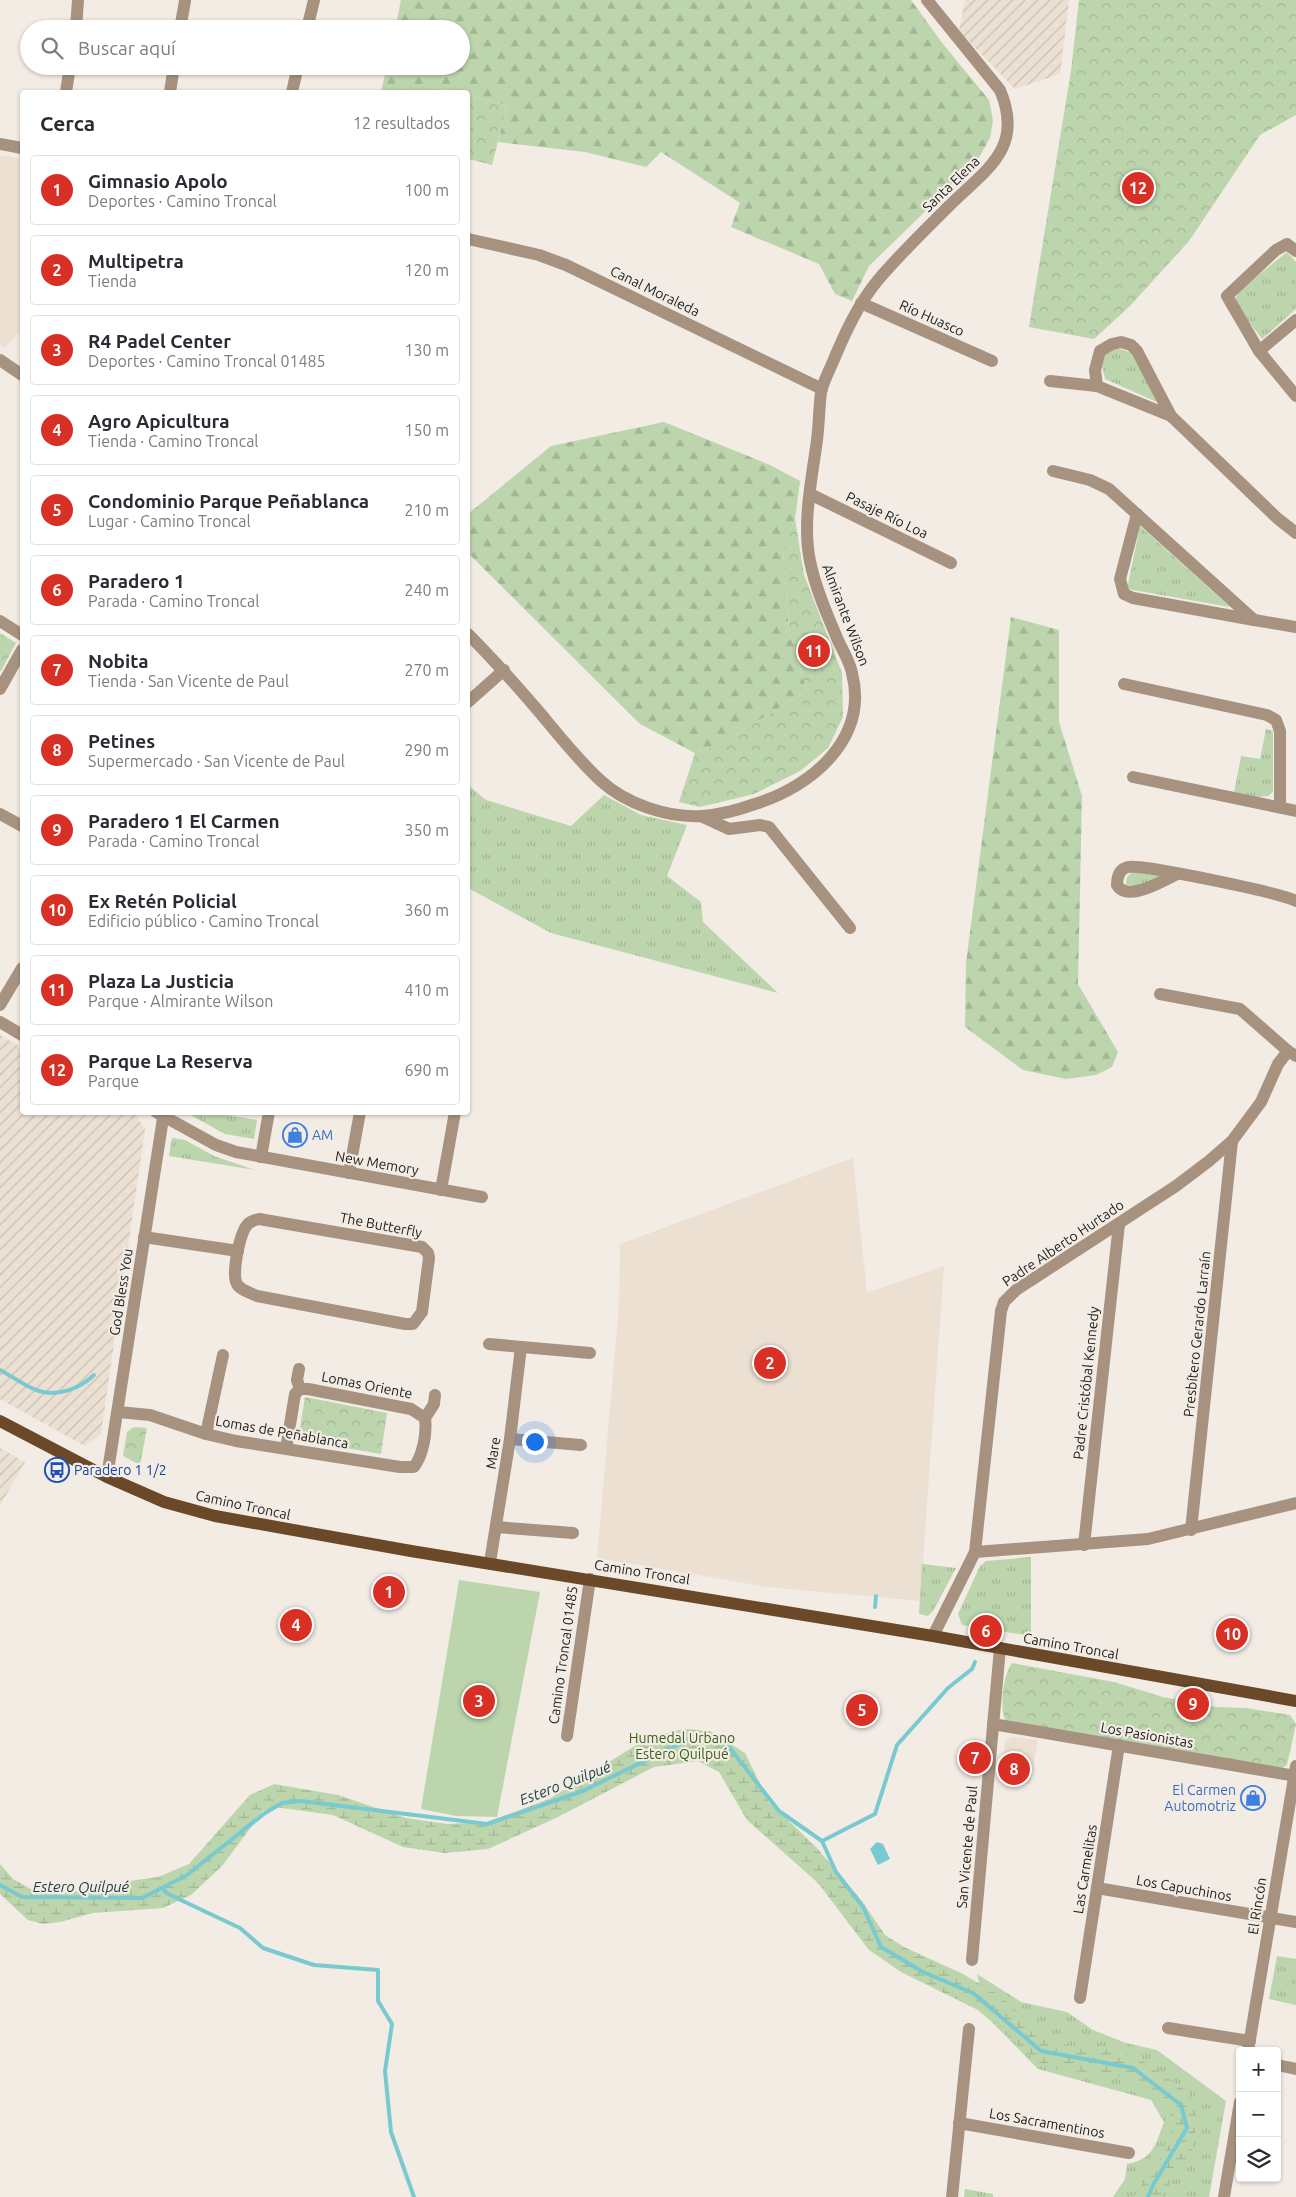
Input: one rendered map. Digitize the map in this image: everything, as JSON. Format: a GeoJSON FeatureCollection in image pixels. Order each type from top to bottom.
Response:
{"type":"FeatureCollection","features":[{"type":"Feature","properties":{"kind":"main road","name":"Camino Troncal"},"geometry":{"type":"LineString","coordinates":[[0,1422],[107,1477],[164,1502],[215,1516],[933,1636],[1296,1701]]}},
{"type":"Feature","properties":{"kind":"street"},"geometry":{"type":"LineString","coordinates":[[77,20],[78,0]]}},
{"type":"Feature","properties":{"kind":"street"},"geometry":{"type":"LineString","coordinates":[[309,20],[314,0]]}},
{"type":"Feature","properties":{"kind":"street","name":"Santa Elena"},"geometry":{"type":"LineString","coordinates":[[861,303],[878,280],[952,204],[991,168],[1007,135],[1005,103],[1000,90],[927,0]]}},
{"type":"Feature","properties":{"kind":"street"},"geometry":{"type":"LineString","coordinates":[[182,20],[185,1]]}},
{"type":"Feature","properties":{"kind":"street"},"geometry":{"type":"LineString","coordinates":[[66,90],[69,75]]}},
{"type":"Feature","properties":{"kind":"street"},"geometry":{"type":"LineString","coordinates":[[170,90],[173,75]]}},
{"type":"Feature","properties":{"kind":"street"},"geometry":{"type":"LineString","coordinates":[[292,90],[296,75]]}},
{"type":"Feature","properties":{"kind":"street"},"geometry":{"type":"LineString","coordinates":[[0,144],[20,148]]}},
{"type":"Feature","properties":{"kind":"street","name":"Canal Moraleda"},"geometry":{"type":"LineString","coordinates":[[470,239],[539,254],[566,265],[822,389]]}},
{"type":"Feature","properties":{"kind":"street"},"geometry":{"type":"LineString","coordinates":[[1296,251],[1287,244],[1276,250],[1226,296],[1259,351],[1296,396]]}},
{"type":"Feature","properties":{"kind":"street","name":"Río Huasco"},"geometry":{"type":"LineString","coordinates":[[861,303],[992,361]]}},
{"type":"Feature","properties":{"kind":"street","name":"Almirante Wilson"},"geometry":{"type":"LineString","coordinates":[[470,636],[504,670],[569,748],[603,783],[622,796],[641,805],[665,812],[701,816],[735,811],[771,799],[794,787],[831,758],[850,728],[855,698],[854,678],[818,590],[809,558],[808,516],[822,389],[861,303]]}},
{"type":"Feature","properties":{"kind":"street"},"geometry":{"type":"LineString","coordinates":[[1259,351],[1296,320]]}},
{"type":"Feature","properties":{"kind":"street"},"geometry":{"type":"LineString","coordinates":[[1097,386],[1095,370],[1100,351],[1112,344],[1122,342],[1131,345],[1142,358],[1171,416],[1277,518],[1296,533]]}},
{"type":"Feature","properties":{"kind":"street"},"geometry":{"type":"LineString","coordinates":[[0,360],[20,374]]}},
{"type":"Feature","properties":{"kind":"street"},"geometry":{"type":"LineString","coordinates":[[1050,381],[1097,386],[1171,416]]}},
{"type":"Feature","properties":{"kind":"street"},"geometry":{"type":"LineString","coordinates":[[1053,471],[1090,480],[1109,489],[1254,620]]}},
{"type":"Feature","properties":{"kind":"street","name":"Pasaje Río Loa"},"geometry":{"type":"LineString","coordinates":[[810,494],[951,563]]}},
{"type":"Feature","properties":{"kind":"street"},"geometry":{"type":"LineString","coordinates":[[1137,514],[1120,580],[1124,594],[1133,598],[1296,627]]}},
{"type":"Feature","properties":{"kind":"street"},"geometry":{"type":"LineString","coordinates":[[0,620],[20,634]]}},
{"type":"Feature","properties":{"kind":"street"},"geometry":{"type":"LineString","coordinates":[[0,689],[20,654]]}},
{"type":"Feature","properties":{"kind":"street"},"geometry":{"type":"LineString","coordinates":[[470,700],[504,670]]}},
{"type":"Feature","properties":{"kind":"street"},"geometry":{"type":"LineString","coordinates":[[1124,684],[1267,715],[1276,720],[1280,727],[1280,807]]}},
{"type":"Feature","properties":{"kind":"street"},"geometry":{"type":"LineString","coordinates":[[1133,777],[1296,810]]}},
{"type":"Feature","properties":{"kind":"street"},"geometry":{"type":"LineString","coordinates":[[0,814],[20,825]]}},
{"type":"Feature","properties":{"kind":"street"},"geometry":{"type":"LineString","coordinates":[[701,816],[729,829],[760,825],[769,828],[850,928]]}},
{"type":"Feature","properties":{"kind":"street"},"geometry":{"type":"LineString","coordinates":[[1177,874],[1276,894],[1296,901]]}},
{"type":"Feature","properties":{"kind":"street"},"geometry":{"type":"LineString","coordinates":[[0,1005],[20,971]]}},
{"type":"Feature","properties":{"kind":"street"},"geometry":{"type":"LineString","coordinates":[[1160,994],[1240,1009],[1292,1053]]}},
{"type":"Feature","properties":{"kind":"street"},"geometry":{"type":"LineString","coordinates":[[0,1022],[20,1035]]}},
{"type":"Feature","properties":{"kind":"street","name":"Padre Alberto Hurtado"},"geometry":{"type":"LineString","coordinates":[[975,1552],[1001,1311],[1004,1302],[1016,1290],[1176,1186],[1209,1161],[1232,1140],[1261,1102],[1278,1064],[1292,1053]]}},
{"type":"Feature","properties":{"kind":"street","name":"God Bless You"},"geometry":{"type":"LineString","coordinates":[[107,1477],[161,1115]]}},
{"type":"Feature","properties":{"kind":"street","name":"New Memory"},"geometry":{"type":"LineString","coordinates":[[163,1115],[216,1145],[236,1152],[482,1197]]}},
{"type":"Feature","properties":{"kind":"street"},"geometry":{"type":"LineString","coordinates":[[261,1157],[268,1115]]}},
{"type":"Feature","properties":{"kind":"street"},"geometry":{"type":"LineString","coordinates":[[349,1174],[359,1115]]}},
{"type":"Feature","properties":{"kind":"street"},"geometry":{"type":"LineString","coordinates":[[441,1190],[455,1115]]}},
{"type":"Feature","properties":{"kind":"street","name":"Presbítero Gerardo Larraín"},"geometry":{"type":"LineString","coordinates":[[1191,1530],[1232,1140]]}},
{"type":"Feature","properties":{"kind":"street","name":"The Butterfly"},"geometry":{"type":"LineString","coordinates":[[259,1219],[422,1247],[428,1253],[429,1258],[422,1312],[413,1324],[405,1324],[257,1296],[237,1286],[235,1280],[238,1251],[241,1237],[249,1223],[259,1219]]}},
{"type":"Feature","properties":{"kind":"street","name":"Padre Cristóbal Kennedy"},"geometry":{"type":"LineString","coordinates":[[1084,1545],[1119,1224]]}},
{"type":"Feature","properties":{"kind":"street"},"geometry":{"type":"LineString","coordinates":[[144,1237],[238,1251]]}},
{"type":"Feature","properties":{"kind":"street"},"geometry":{"type":"LineString","coordinates":[[489,1344],[590,1353]]}},
{"type":"Feature","properties":{"kind":"street","name":"Mare"},"geometry":{"type":"LineString","coordinates":[[490,1562],[510,1439],[521,1347]]}},
{"type":"Feature","properties":{"kind":"street"},"geometry":{"type":"LineString","coordinates":[[206,1434],[223,1355]]}},
{"type":"Feature","properties":{"kind":"street"},"geometry":{"type":"LineString","coordinates":[[286,1449],[295,1394],[300,1389],[297,1380],[299,1369]]}},
{"type":"Feature","properties":{"kind":"street","name":"Lomas Oriente"},"geometry":{"type":"LineString","coordinates":[[300,1389],[411,1409],[425,1418]]}},
{"type":"Feature","properties":{"kind":"street","name":"Lomas Oriente"},"geometry":{"type":"LineString","coordinates":[[414,1467],[421,1458],[425,1418],[434,1404],[435,1396]]}},
{"type":"Feature","properties":{"kind":"street","name":"Lomas de Peñablanca"},"geometry":{"type":"LineString","coordinates":[[118,1412],[150,1415],[236,1442],[400,1467],[414,1467]]}},
{"type":"Feature","properties":{"kind":"street"},"geometry":{"type":"LineString","coordinates":[[510,1439],[581,1445]]}},
{"type":"Feature","properties":{"kind":"street"},"geometry":{"type":"LineString","coordinates":[[933,1636],[975,1552],[1148,1539],[1296,1503]]}},
{"type":"Feature","properties":{"kind":"street"},"geometry":{"type":"LineString","coordinates":[[496,1527],[573,1533]]}},
{"type":"Feature","properties":{"kind":"street","name":"Camino Troncal 01485"},"geometry":{"type":"LineString","coordinates":[[566,1736],[590,1579]]}},
{"type":"Feature","properties":{"kind":"street","name":"San Vicente de Paul"},"geometry":{"type":"LineString","coordinates":[[972,1960],[1000,1648]]}},
{"type":"Feature","properties":{"kind":"street","name":"Los Pasionistas"},"geometry":{"type":"LineString","coordinates":[[993,1724],[1295,1773]]}},
{"type":"Feature","properties":{"kind":"street","name":"Las Carmelitas"},"geometry":{"type":"LineString","coordinates":[[1080,1998],[1119,1745]]}},
{"type":"Feature","properties":{"kind":"street","name":"El Rincón"},"geometry":{"type":"LineString","coordinates":[[1249,2046],[1295,1773]]}},
{"type":"Feature","properties":{"kind":"street","name":"Los Capuchinos"},"geometry":{"type":"LineString","coordinates":[[1097,1888],[1296,1922]]}},
{"type":"Feature","properties":{"kind":"street"},"geometry":{"type":"LineString","coordinates":[[1168,2028],[1249,2046]]}},
{"type":"Feature","properties":{"kind":"street"},"geometry":{"type":"LineString","coordinates":[[952,2197],[969,2029]]}},
{"type":"Feature","properties":{"kind":"street"},"geometry":{"type":"LineString","coordinates":[[1281,2066],[1296,2069]]}},
{"type":"Feature","properties":{"kind":"street","name":"Los Sacramentinos"},"geometry":{"type":"LineString","coordinates":[[959,2124],[1129,2153]]}},
{"type":"Feature","properties":{"kind":"street"},"geometry":{"type":"LineString","coordinates":[[1224,2197],[1236,2126]]}},
{"type":"Feature","properties":{"kind":"shaded area"},"geometry":{"type":"Polygon","coordinates":[[[965,0],[1069,0],[1060,74],[1015,89],[959,31],[965,0]]]}},
{"type":"Feature","properties":{"kind":"shaded area"},"geometry":{"type":"Polygon","coordinates":[[[0,155],[20,159],[20,331],[4,348],[0,345],[0,155]]]}},
{"type":"Feature","properties":{"kind":"shaded area"},"geometry":{"type":"Polygon","coordinates":[[[0,1035],[20,1047],[20,1115],[136,1115],[145,1129],[101,1434],[85,1446],[0,1399],[0,1035]]]}},
{"type":"Feature","properties":{"kind":"shaded area"},"geometry":{"type":"Polygon","coordinates":[[[853,1158],[867,1293],[944,1266],[920,1601],[768,1587],[597,1558],[619,1305],[620,1244],[853,1158]]]}},
{"type":"Feature","properties":{"kind":"shaded area"},"geometry":{"type":"Polygon","coordinates":[[[0,1448],[25,1462],[0,1506],[0,1448]]]}},
{"type":"Feature","properties":{"kind":"shaded area"},"geometry":{"type":"Polygon","coordinates":[[[1012,1737],[1038,1740],[1030,1784],[1001,1780],[1005,1741],[1012,1737]]]}},
{"type":"Feature","properties":{"kind":"green space"},"geometry":{"type":"Polygon","coordinates":[[[401,0],[911,0],[943,44],[989,100],[993,120],[990,138],[977,161],[869,266],[852,301],[835,294],[819,264],[731,227],[740,203],[661,152],[646,167],[585,152],[498,142],[507,105],[470,96],[470,90],[443,90],[419,85],[417,90],[381,90],[385,75],[470,75],[470,20],[397,20],[401,0]]]}},
{"type":"Feature","properties":{"kind":"green space"},"geometry":{"type":"Polygon","coordinates":[[[1079,0],[1296,0],[1296,115],[1260,135],[1189,241],[1130,306],[1094,339],[1029,327],[1071,71],[1079,0]]]}},
{"type":"Feature","properties":{"kind":"green space"},"geometry":{"type":"Polygon","coordinates":[[[419,85],[443,90],[417,90],[419,85]]]}},
{"type":"Feature","properties":{"kind":"green space"},"geometry":{"type":"Polygon","coordinates":[[[470,96],[507,105],[492,165],[470,160],[470,96]]]}},
{"type":"Feature","properties":{"kind":"green space"},"geometry":{"type":"Polygon","coordinates":[[[1287,252],[1296,262],[1296,309],[1262,339],[1234,302],[1239,291],[1287,252]]]}},
{"type":"Feature","properties":{"kind":"green space"},"geometry":{"type":"Polygon","coordinates":[[[1117,348],[1132,353],[1159,403],[1105,379],[1102,366],[1105,355],[1117,348]]]}},
{"type":"Feature","properties":{"kind":"green space"},"geometry":{"type":"Polygon","coordinates":[[[664,422],[770,465],[800,481],[795,519],[783,550],[789,629],[807,691],[719,745],[695,753],[640,724],[470,555],[470,512],[551,446],[664,422]]]}},
{"type":"Feature","properties":{"kind":"green space"},"geometry":{"type":"Polygon","coordinates":[[[795,519],[804,575],[842,673],[843,717],[828,748],[800,771],[754,794],[700,807],[679,802],[695,753],[719,745],[807,691],[789,629],[783,550],[795,519]]]}},
{"type":"Feature","properties":{"kind":"green space"},"geometry":{"type":"Polygon","coordinates":[[[1140,526],[1230,607],[1127,589],[1140,526]]]}},
{"type":"Feature","properties":{"kind":"green space"},"geometry":{"type":"Polygon","coordinates":[[[1011,617],[1059,630],[1059,722],[1082,796],[1078,984],[1118,1052],[1112,1067],[1096,1075],[1066,1079],[1023,1070],[965,1027],[966,963],[1011,617]]]}},
{"type":"Feature","properties":{"kind":"green space"},"geometry":{"type":"Polygon","coordinates":[[[0,633],[16,643],[1,671],[0,671],[0,633]]]}},
{"type":"Feature","properties":{"kind":"green space"},"geometry":{"type":"Polygon","coordinates":[[[1266,729],[1273,731],[1273,792],[1268,796],[1258,797],[1234,793],[1241,756],[1260,759],[1266,729]]]}},
{"type":"Feature","properties":{"kind":"green space"},"geometry":{"type":"Polygon","coordinates":[[[470,787],[486,800],[571,826],[604,795],[641,815],[687,825],[667,876],[701,902],[703,922],[778,993],[551,933],[470,889],[470,787]]]}},
{"type":"Feature","properties":{"kind":"green space"},"geometry":{"type":"Polygon","coordinates":[[[1134,870],[1162,876],[1141,886],[1126,885],[1127,877],[1134,870]]]}},
{"type":"Feature","properties":{"kind":"green space"},"geometry":{"type":"Polygon","coordinates":[[[191,1115],[226,1115],[257,1120],[254,1139],[225,1134],[191,1115]]]}},
{"type":"Feature","properties":{"kind":"green space"},"geometry":{"type":"Polygon","coordinates":[[[172,1138],[185,1140],[214,1156],[255,1170],[169,1156],[172,1138]]]}},
{"type":"Feature","properties":{"kind":"green space"},"geometry":{"type":"Polygon","coordinates":[[[305,1397],[387,1413],[381,1454],[298,1440],[305,1397]]]}},
{"type":"Feature","properties":{"kind":"green space"},"geometry":{"type":"Polygon","coordinates":[[[134,1427],[147,1428],[140,1465],[123,1456],[127,1432],[134,1427]]]}},
{"type":"Feature","properties":{"kind":"green space"},"geometry":{"type":"Polygon","coordinates":[[[1031,1557],[1031,1636],[962,1625],[958,1614],[980,1566],[986,1561],[1031,1557]]]}},
{"type":"Feature","properties":{"kind":"green space"},"geometry":{"type":"Polygon","coordinates":[[[922,1564],[956,1568],[933,1611],[928,1616],[919,1614],[922,1564]]]}},
{"type":"Feature","properties":{"kind":"green space"},"geometry":{"type":"Polygon","coordinates":[[[459,1580],[540,1592],[497,1817],[456,1816],[421,1809],[459,1580]]]}},
{"type":"Feature","properties":{"kind":"green space"},"geometry":{"type":"Polygon","coordinates":[[[1012,1663],[1114,1682],[1163,1697],[1216,1707],[1246,1708],[1290,1715],[1296,1724],[1287,1765],[1282,1768],[1006,1722],[1002,1701],[1006,1675],[1012,1663]]]}},
{"type":"Feature","properties":{"kind":"green space","name":"Humedal Urbano Estero Quilpué"},"geometry":{"type":"Polygon","coordinates":[[[683,1729],[710,1731],[745,1753],[769,1802],[816,1847],[862,1901],[885,1935],[904,1947],[961,1973],[999,1995],[1044,2036],[1070,2046],[1119,2050],[1138,2058],[1189,2093],[1197,2118],[1193,2148],[1161,2197],[1133,2197],[1172,2141],[1171,2111],[1131,2081],[1111,2073],[1062,2071],[1038,2062],[978,2010],[901,1972],[869,1950],[818,1883],[747,1820],[719,1772],[698,1761],[654,1767],[558,1817],[488,1849],[445,1853],[403,1847],[333,1815],[275,1807],[263,1811],[222,1866],[191,1895],[163,1908],[93,1913],[60,1922],[43,1924],[28,1920],[0,1894],[0,1864],[13,1879],[40,1894],[70,1893],[94,1886],[158,1877],[189,1864],[250,1795],[274,1784],[338,1795],[406,1818],[447,1824],[487,1822],[549,1799],[646,1739],[683,1729]]]}},
{"type":"Feature","properties":{"kind":"green space"},"geometry":{"type":"Polygon","coordinates":[[[1277,1956],[1296,1959],[1296,2005],[1269,1999],[1277,1956]]]}},
{"type":"Feature","properties":{"kind":"green space"},"geometry":{"type":"Polygon","coordinates":[[[977,1974],[1021,2002],[1067,2012],[1093,2030],[1126,2043],[1157,2050],[1226,2101],[1209,2197],[1113,2197],[1125,2179],[1127,2164],[1143,2159],[1148,2155],[1158,2138],[1164,2122],[1151,2100],[1038,2069],[988,2018],[977,1974]]]}},
{"type":"Feature","properties":{"kind":"green space"},"geometry":{"type":"Polygon","coordinates":[[[965,2189],[993,2194],[993,2197],[964,2197],[965,2189]]]}},
{"type":"Feature","properties":{"kind":"water"},"geometry":{"type":"Polygon","coordinates":[[[877,1842],[883,1844],[890,1859],[878,1865],[870,1849],[877,1842]]]}},
{"type":"Feature","properties":{"kind":"waterway"},"geometry":{"type":"LineString","coordinates":[[0,1370],[29,1387],[47,1393],[69,1390],[82,1384],[94,1375]]}},
{"type":"Feature","properties":{"kind":"waterway"},"geometry":{"type":"LineString","coordinates":[[875,1607],[876,1596]]}},
{"type":"Feature","properties":{"kind":"waterway"},"geometry":{"type":"LineString","coordinates":[[822,1841],[875,1814],[897,1745],[948,1688],[972,1669],[975,1662]]}},
{"type":"Feature","properties":{"kind":"waterway","name":"Estero Quilpué"},"geometry":{"type":"LineString","coordinates":[[0,1885],[22,1897],[142,1898],[187,1875],[265,1813],[282,1803],[301,1801],[487,1824],[583,1791],[689,1739],[712,1739],[729,1747],[779,1811],[822,1841],[836,1872],[863,1907],[881,1947],[923,1972],[973,1993],[1041,2051],[1133,2068],[1181,2105],[1187,2128],[1153,2185],[1148,2197]]}},
{"type":"Feature","properties":{"kind":"waterway"},"geometry":{"type":"LineString","coordinates":[[162,1888],[168,1894],[240,1928],[263,1948],[314,1965],[378,1970],[378,2001],[392,2024],[385,2071],[391,2132],[414,2197]]}},
{"type":"Feature","properties":{"kind":"place","name":"Parque La Reserva"},"geometry":{"type":"Point","coordinates":[1138,188]}},
{"type":"Feature","properties":{"kind":"place","name":"Plaza La Justicia"},"geometry":{"type":"Point","coordinates":[814,651]}},
{"type":"Feature","properties":{"kind":"place","name":"AM"},"geometry":{"type":"Point","coordinates":[295,1135]}},
{"type":"Feature","properties":{"kind":"place","name":"Multipetra"},"geometry":{"type":"Point","coordinates":[770,1363]}},
{"type":"Feature","properties":{"kind":"place","name":"Paradero 1 1/2"},"geometry":{"type":"Point","coordinates":[57,1470]}},
{"type":"Feature","properties":{"kind":"place","name":"Gimnasio Apolo"},"geometry":{"type":"Point","coordinates":[389,1592]}},
{"type":"Feature","properties":{"kind":"place","name":"Agro Apicultura"},"geometry":{"type":"Point","coordinates":[296,1625]}},
{"type":"Feature","properties":{"kind":"place","name":"Paradero 1"},"geometry":{"type":"Point","coordinates":[986,1631]}},
{"type":"Feature","properties":{"kind":"place","name":"Ex Retén Policial"},"geometry":{"type":"Point","coordinates":[1232,1634]}},
{"type":"Feature","properties":{"kind":"place","name":"R4 Padel Center"},"geometry":{"type":"Point","coordinates":[479,1701]}},
{"type":"Feature","properties":{"kind":"place","name":"Paradero 1 El Carmen"},"geometry":{"type":"Point","coordinates":[1193,1704]}},
{"type":"Feature","properties":{"kind":"place","name":"Condominio Parque Peñablanca"},"geometry":{"type":"Point","coordinates":[862,1710]}},
{"type":"Feature","properties":{"kind":"place","name":"Nobita"},"geometry":{"type":"Point","coordinates":[975,1758]}},
{"type":"Feature","properties":{"kind":"place","name":"Petines"},"geometry":{"type":"Point","coordinates":[1014,1769]}},
{"type":"Feature","properties":{"kind":"place","name":"El Carmen Automotriz"},"geometry":{"type":"Point","coordinates":[1253,1798]}}]}
